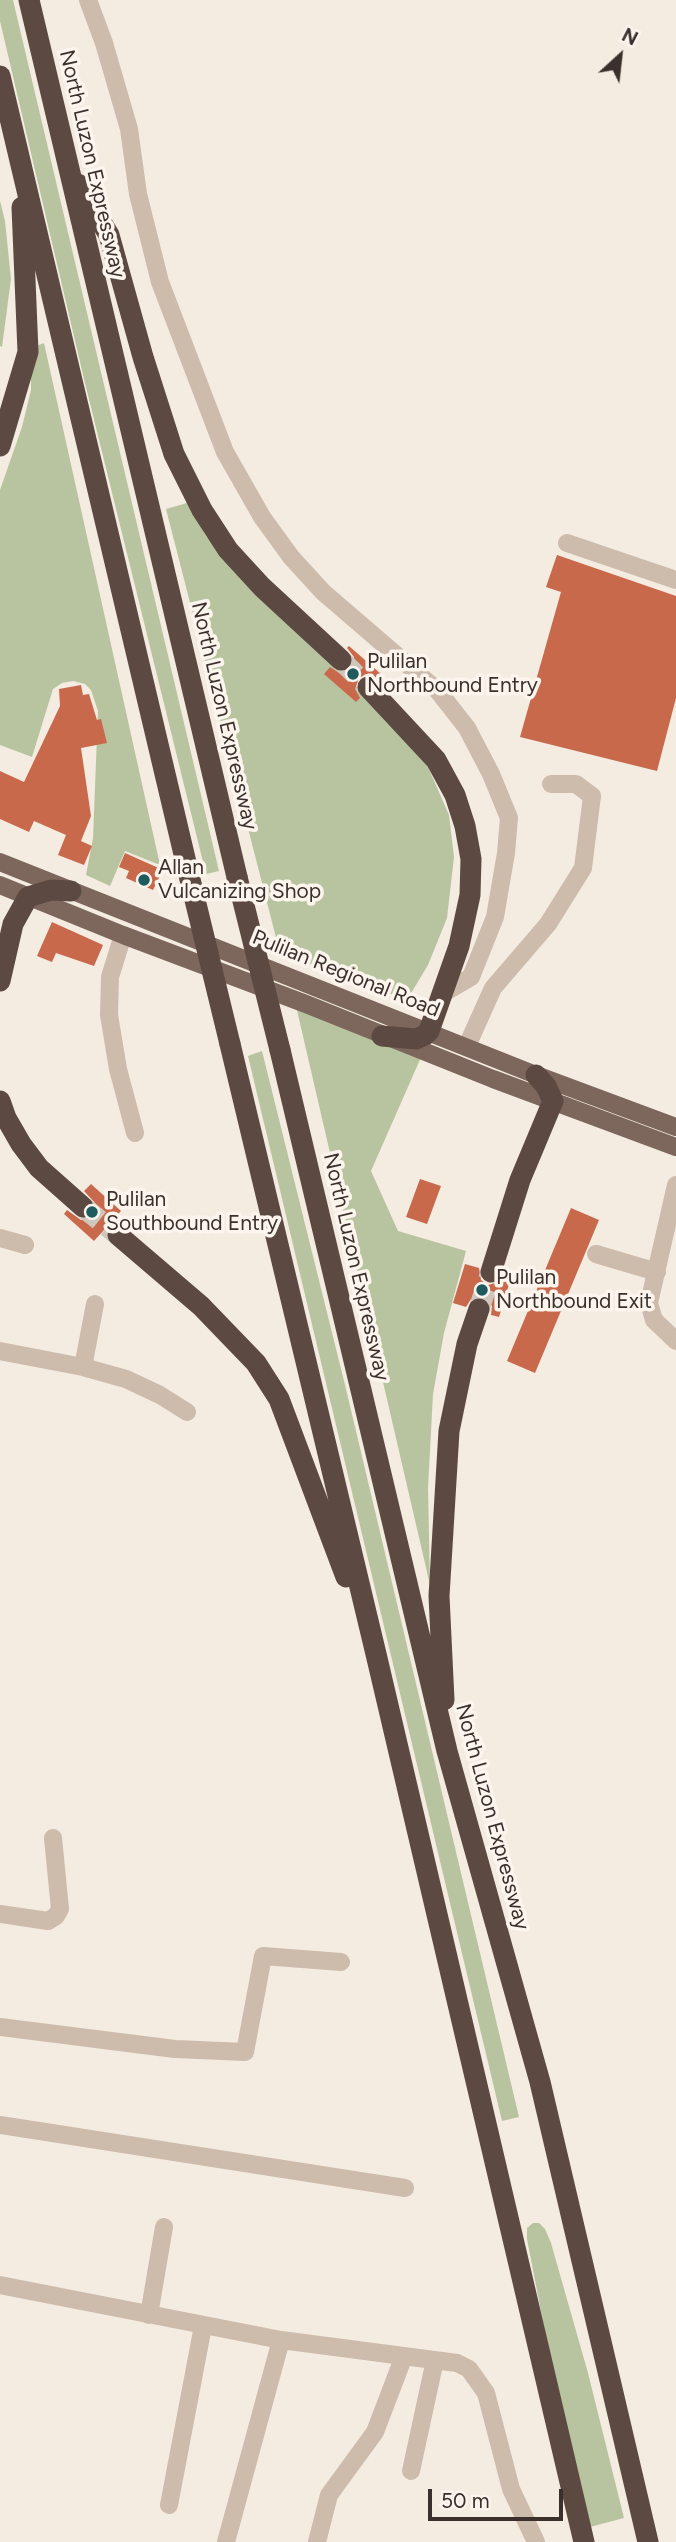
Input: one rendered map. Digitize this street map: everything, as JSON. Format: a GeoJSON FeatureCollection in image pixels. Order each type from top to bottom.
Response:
{"type":"FeatureCollection","features":[{"type":"Feature","properties":{"kind":"highway","name":"North Luzon Expressway"},"geometry":{"type":"LineString","coordinates":[[29,0],[447,1751],[540,2082],[648,2542]]}},
{"type":"Feature","properties":{"kind":"highway"},"geometry":{"type":"LineString","coordinates":[[0,76],[376,1654],[584,2542]]}},
{"type":"Feature","properties":{"kind":"highway"},"geometry":{"type":"LineString","coordinates":[[68,168],[109,234],[142,357],[174,454],[202,510],[228,550],[262,587],[341,660]]}},
{"type":"Feature","properties":{"kind":"highway"},"geometry":{"type":"LineString","coordinates":[[0,446],[28,352],[21,214],[26,184]]}},
{"type":"Feature","properties":{"kind":"highway"},"geometry":{"type":"LineString","coordinates":[[368,687],[436,760],[455,795],[466,826],[471,859],[470,895],[458,946],[429,1031],[416,1039],[382,1036]]}},
{"type":"Feature","properties":{"kind":"highway"},"geometry":{"type":"LineString","coordinates":[[0,981],[13,924],[28,897],[51,890],[71,891]]}},
{"type":"Feature","properties":{"kind":"highway"},"geometry":{"type":"LineString","coordinates":[[491,1272],[520,1180],[554,1101],[536,1075]]}},
{"type":"Feature","properties":{"kind":"highway"},"geometry":{"type":"LineString","coordinates":[[0,1101],[21,1144],[39,1168],[83,1207]]}},
{"type":"Feature","properties":{"kind":"highway"},"geometry":{"type":"LineString","coordinates":[[118,1235],[171,1279],[235,1339],[256,1363],[279,1399],[376,1654]]}},
{"type":"Feature","properties":{"kind":"highway"},"geometry":{"type":"LineString","coordinates":[[447,1751],[439,1596],[449,1431],[467,1344],[479,1309]]}},
{"type":"Feature","properties":{"kind":"main road","name":"Pulilan Regional Road"},"geometry":{"type":"LineString","coordinates":[[0,862],[536,1075],[676,1127]]}},
{"type":"Feature","properties":{"kind":"main road","name":"Pulilan Regional Road"},"geometry":{"type":"LineString","coordinates":[[0,885],[382,1036],[676,1147]]}},
{"type":"Feature","properties":{"kind":"street"},"geometry":{"type":"LineString","coordinates":[[88,0],[104,43],[129,129],[138,194],[160,282],[225,452],[262,517],[291,557],[323,592],[438,691],[467,728],[491,774],[509,818],[495,917],[471,976],[442,994]]}},
{"type":"Feature","properties":{"kind":"street"},"geometry":{"type":"LineString","coordinates":[[567,543],[676,580]]}},
{"type":"Feature","properties":{"kind":"street"},"geometry":{"type":"LineString","coordinates":[[467,1046],[493,988],[548,924],[583,868],[592,796],[576,784],[551,784]]}},
{"type":"Feature","properties":{"kind":"street"},"geometry":{"type":"LineString","coordinates":[[122,935],[110,977],[109,1015],[118,1069],[135,1133]]}},
{"type":"Feature","properties":{"kind":"street"},"geometry":{"type":"LineString","coordinates":[[676,1185],[669,1247],[657,1272],[649,1303],[654,1320],[676,1341]]}},
{"type":"Feature","properties":{"kind":"street"},"geometry":{"type":"LineString","coordinates":[[0,1238],[25,1245]]}},
{"type":"Feature","properties":{"kind":"street"},"geometry":{"type":"LineString","coordinates":[[596,1254],[657,1272]]}},
{"type":"Feature","properties":{"kind":"street"},"geometry":{"type":"LineString","coordinates":[[83,1367],[95,1304]]}},
{"type":"Feature","properties":{"kind":"street"},"geometry":{"type":"LineString","coordinates":[[0,1351],[83,1367],[126,1379],[160,1395],[187,1412]]}},
{"type":"Feature","properties":{"kind":"street"},"geometry":{"type":"LineString","coordinates":[[0,1914],[48,1922],[56,1916],[60,1909],[53,1839]]}},
{"type":"Feature","properties":{"kind":"street"},"geometry":{"type":"LineString","coordinates":[[0,2027],[175,2049],[245,2052],[263,1956],[341,1962]]}},
{"type":"Feature","properties":{"kind":"street"},"geometry":{"type":"LineString","coordinates":[[0,2125],[405,2188]]}},
{"type":"Feature","properties":{"kind":"street"},"geometry":{"type":"LineString","coordinates":[[149,2315],[164,2227]]}},
{"type":"Feature","properties":{"kind":"street"},"geometry":{"type":"LineString","coordinates":[[0,2285],[281,2340],[457,2363],[469,2369],[486,2393],[512,2489],[536,2542]]}},
{"type":"Feature","properties":{"kind":"street"},"geometry":{"type":"LineString","coordinates":[[169,2505],[203,2326]]}},
{"type":"Feature","properties":{"kind":"street"},"geometry":{"type":"LineString","coordinates":[[226,2542],[281,2340]]}},
{"type":"Feature","properties":{"kind":"street"},"geometry":{"type":"LineString","coordinates":[[317,2542],[329,2495],[376,2432],[404,2356]]}},
{"type":"Feature","properties":{"kind":"street"},"geometry":{"type":"LineString","coordinates":[[411,2471],[435,2360]]}},
{"type":"Feature","properties":{"kind":"green space"},"geometry":{"type":"Polygon","coordinates":[[[0,0],[13,0],[219,871],[206,874],[84,379],[0,21],[0,0]]]}},
{"type":"Feature","properties":{"kind":"green space"},"geometry":{"type":"Polygon","coordinates":[[[0,201],[5,221],[11,279],[2,347],[0,346],[0,201]]]}},
{"type":"Feature","properties":{"kind":"green space"},"geometry":{"type":"Polygon","coordinates":[[[44,343],[160,865],[125,851],[110,886],[86,875],[93,838],[98,711],[91,690],[85,684],[73,681],[62,683],[53,689],[32,757],[0,745],[0,490],[22,427],[31,390],[31,348],[44,343]]]}},
{"type":"Feature","properties":{"kind":"green space"},"geometry":{"type":"Polygon","coordinates":[[[187,503],[206,536],[230,564],[395,724],[428,767],[449,815],[454,857],[447,918],[428,965],[407,1000],[280,953],[166,509],[187,503]]]}},
{"type":"Feature","properties":{"kind":"green space"},"geometry":{"type":"Polygon","coordinates":[[[296,1006],[422,1055],[371,1171],[398,1231],[466,1251],[444,1333],[433,1394],[428,1488],[430,1585],[296,1006]]]}},
{"type":"Feature","properties":{"kind":"green space"},"geometry":{"type":"Polygon","coordinates":[[[262,1051],[346,1389],[519,2117],[502,2121],[248,1056],[262,1051]]]}},
{"type":"Feature","properties":{"kind":"green space"},"geometry":{"type":"Polygon","coordinates":[[[533,2223],[539,2223],[545,2229],[551,2243],[588,2373],[624,2518],[590,2527],[559,2404],[527,2239],[527,2228],[533,2223]]]}},
{"type":"Feature","properties":{"kind":"building"},"geometry":{"type":"Polygon","coordinates":[[[557,555],[676,596],[676,698],[657,771],[520,737],[561,592],[546,587],[557,555]]]}},
{"type":"Feature","properties":{"kind":"building","name":"Pulilan Northbound Entry"},"geometry":{"type":"Polygon","coordinates":[[[349,646],[381,674],[378,678],[366,674],[359,678],[355,689],[360,698],[356,702],[324,674],[330,667],[339,673],[351,668],[354,657],[347,648],[349,646]]]}},
{"type":"Feature","properties":{"kind":"building"},"geometry":{"type":"Polygon","coordinates":[[[81,685],[83,695],[89,694],[97,720],[101,719],[107,743],[81,748],[91,816],[81,841],[92,846],[84,865],[58,855],[66,835],[34,821],[29,832],[0,819],[0,771],[24,782],[60,706],[59,689],[81,685]]]}},
{"type":"Feature","properties":{"kind":"building"},"geometry":{"type":"Polygon","coordinates":[[[125,853],[163,870],[153,890],[126,878],[129,871],[119,867],[125,853]]]}},
{"type":"Feature","properties":{"kind":"building"},"geometry":{"type":"Polygon","coordinates":[[[52,922],[103,945],[94,966],[56,953],[52,962],[37,956],[52,922]]]}},
{"type":"Feature","properties":{"kind":"building"},"geometry":{"type":"Polygon","coordinates":[[[420,1179],[441,1186],[427,1224],[406,1217],[420,1179]]]}},
{"type":"Feature","properties":{"kind":"building","name":"Pulilan Southbound Entry"},"geometry":{"type":"Polygon","coordinates":[[[91,1184],[121,1211],[94,1241],[64,1214],[67,1210],[81,1220],[92,1216],[96,1204],[84,1191],[91,1184]]]}},
{"type":"Feature","properties":{"kind":"building"},"geometry":{"type":"Polygon","coordinates":[[[571,1208],[599,1220],[535,1373],[507,1361],[571,1208]]]}},
{"type":"Feature","properties":{"kind":"building","name":"Pulilan Northbound Exit"},"geometry":{"type":"Polygon","coordinates":[[[465,1264],[479,1268],[481,1280],[488,1285],[499,1282],[504,1275],[511,1278],[499,1317],[491,1315],[492,1306],[483,1296],[471,1299],[466,1307],[453,1303],[465,1264]]]}},
{"type":"Feature","properties":{"kind":"tunnel"},"geometry":{"type":"LineString","coordinates":[[341,660],[368,687]]}},
{"type":"Feature","properties":{"kind":"tunnel"},"geometry":{"type":"LineString","coordinates":[[83,1207],[118,1235]]}},
{"type":"Feature","properties":{"kind":"tunnel"},"geometry":{"type":"LineString","coordinates":[[479,1309],[491,1272]]}},
{"type":"Feature","properties":{"kind":"place","name":"Pulilan Northbound Entry"},"geometry":{"type":"Point","coordinates":[353,674]}},
{"type":"Feature","properties":{"kind":"place","name":"Allan Vulcanizing Shop"},"geometry":{"type":"Point","coordinates":[144,880]}},
{"type":"Feature","properties":{"kind":"place","name":"Pulilan Southbound Entry"},"geometry":{"type":"Point","coordinates":[92,1212]}},
{"type":"Feature","properties":{"kind":"place","name":"Pulilan Northbound Exit"},"geometry":{"type":"Point","coordinates":[482,1290]}}]}
